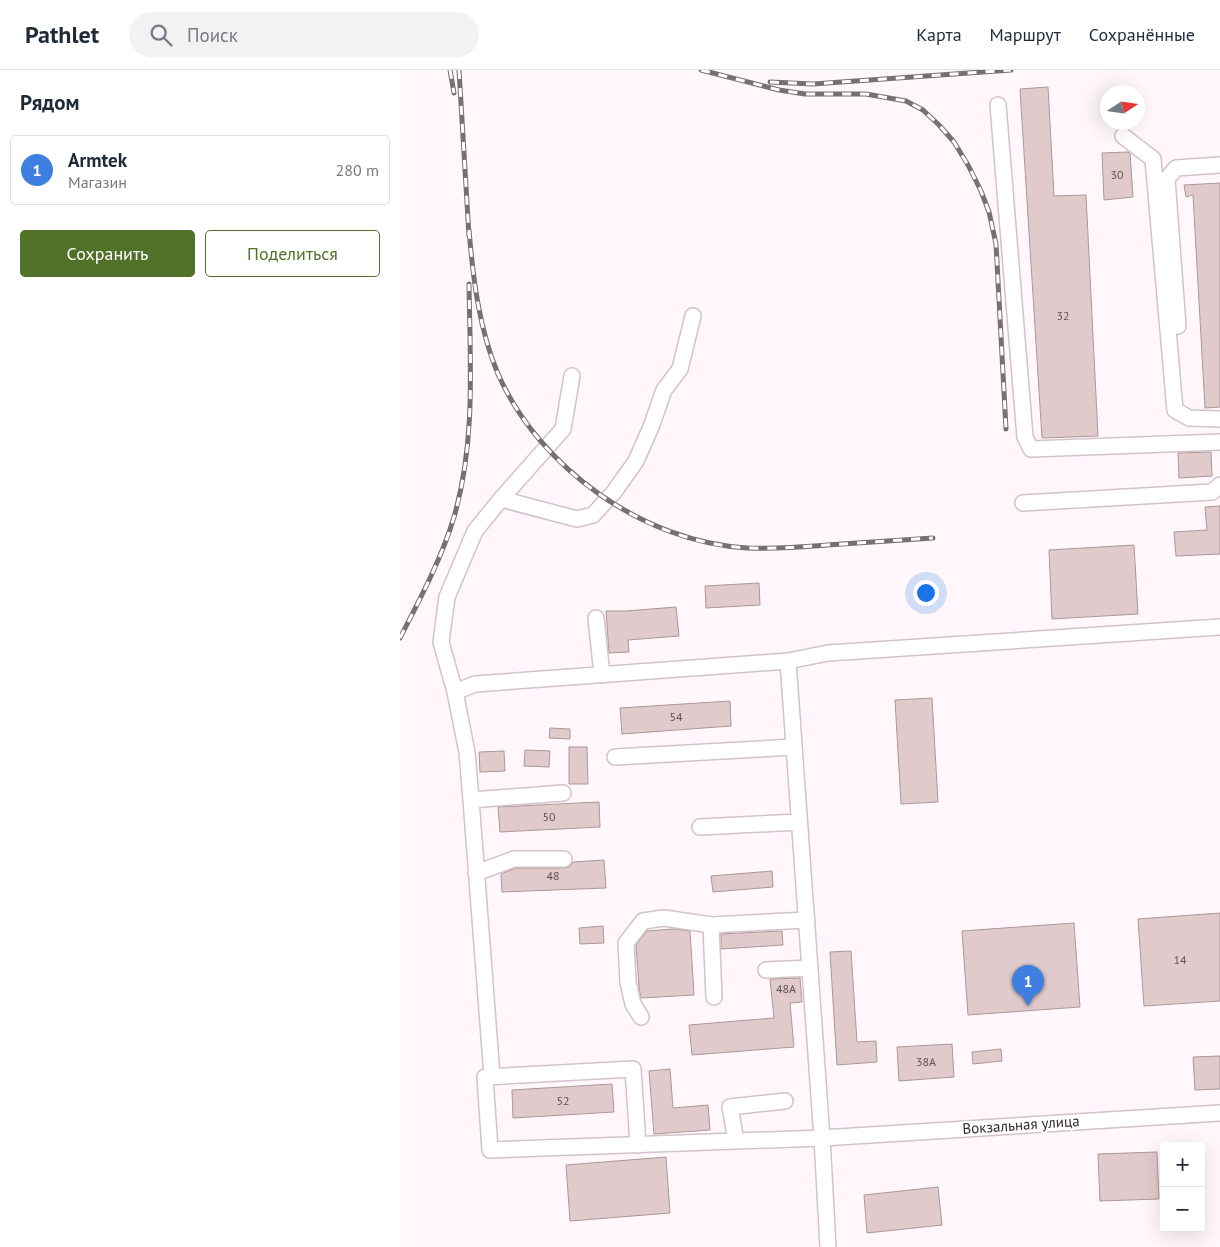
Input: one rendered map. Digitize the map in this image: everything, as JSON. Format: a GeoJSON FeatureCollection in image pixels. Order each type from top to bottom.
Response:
{"type":"FeatureCollection","features":[{"type":"Feature","properties":{"kind":"street"},"geometry":{"type":"LineString","coordinates":[[998,105],[1025,437],[1031,449],[1220,442]]}},
{"type":"Feature","properties":{"kind":"street"},"geometry":{"type":"LineString","coordinates":[[1123,136],[1153,159],[1176,410],[1189,418],[1220,419]]}},
{"type":"Feature","properties":{"kind":"street"},"geometry":{"type":"LineString","coordinates":[[1185,416],[1167,179],[1176,168],[1220,165]]}},
{"type":"Feature","properties":{"kind":"street"},"geometry":{"type":"LineString","coordinates":[[501,499],[577,519],[593,515],[614,492],[636,462],[664,390],[680,369],[693,316]]}},
{"type":"Feature","properties":{"kind":"street"},"geometry":{"type":"LineString","coordinates":[[572,376],[563,430],[475,531],[447,597],[441,642],[455,692],[467,752],[492,1076],[633,1069],[638,1145]]}},
{"type":"Feature","properties":{"kind":"street"},"geometry":{"type":"LineString","coordinates":[[1023,502],[1212,492],[1220,486]]}},
{"type":"Feature","properties":{"kind":"street"},"geometry":{"type":"LineString","coordinates":[[596,618],[602,675]]}},
{"type":"Feature","properties":{"kind":"street"},"geometry":{"type":"LineString","coordinates":[[455,692],[475,684],[788,661],[828,653],[1220,627]]}},
{"type":"Feature","properties":{"kind":"street"},"geometry":{"type":"LineString","coordinates":[[788,661],[828,1247]]}},
{"type":"Feature","properties":{"kind":"street"},"geometry":{"type":"LineString","coordinates":[[615,757],[794,748]]}},
{"type":"Feature","properties":{"kind":"street"},"geometry":{"type":"LineString","coordinates":[[471,800],[563,793]]}},
{"type":"Feature","properties":{"kind":"street"},"geometry":{"type":"LineString","coordinates":[[700,827],[800,822]]}},
{"type":"Feature","properties":{"kind":"street"},"geometry":{"type":"LineString","coordinates":[[476,873],[514,859],[564,859]]}},
{"type":"Feature","properties":{"kind":"street"},"geometry":{"type":"LineString","coordinates":[[641,1017],[632,1004],[628,982],[626,943],[643,920],[664,918],[710,926],[806,920]]}},
{"type":"Feature","properties":{"kind":"street"},"geometry":{"type":"LineString","coordinates":[[710,926],[714,997]]}},
{"type":"Feature","properties":{"kind":"street"},"geometry":{"type":"LineString","coordinates":[[766,970],[810,968]]}},
{"type":"Feature","properties":{"kind":"street","name":"Вокзальная улица"},"geometry":{"type":"LineString","coordinates":[[492,1076],[484,1077],[490,1150],[822,1138],[1220,1113]]}},
{"type":"Feature","properties":{"kind":"street"},"geometry":{"type":"LineString","coordinates":[[736,1141],[730,1107],[785,1101]]}},
{"type":"Feature","properties":{"kind":"building"},"geometry":{"type":"Polygon","coordinates":[[[1048,87],[1054,196],[1086,195],[1098,436],[1042,438],[1020,89],[1048,87]]]}},
{"type":"Feature","properties":{"kind":"building"},"geometry":{"type":"Polygon","coordinates":[[[1102,153],[1130,153],[1133,197],[1104,200],[1102,153]]]}},
{"type":"Feature","properties":{"kind":"building"},"geometry":{"type":"Polygon","coordinates":[[[1220,183],[1220,407],[1205,408],[1193,195],[1186,197],[1184,185],[1220,183]]]}},
{"type":"Feature","properties":{"kind":"building"},"geometry":{"type":"Polygon","coordinates":[[[1211,452],[1212,476],[1179,478],[1178,453],[1211,452]]]}},
{"type":"Feature","properties":{"kind":"building"},"geometry":{"type":"Polygon","coordinates":[[[1220,506],[1220,554],[1176,556],[1174,532],[1207,530],[1205,507],[1220,506]]]}},
{"type":"Feature","properties":{"kind":"building"},"geometry":{"type":"Polygon","coordinates":[[[1134,545],[1138,614],[1052,619],[1049,550],[1134,545]]]}},
{"type":"Feature","properties":{"kind":"building"},"geometry":{"type":"Polygon","coordinates":[[[759,583],[760,605],[706,608],[705,586],[759,583]]]}},
{"type":"Feature","properties":{"kind":"building"},"geometry":{"type":"Polygon","coordinates":[[[676,607],[679,636],[628,640],[629,652],[609,653],[606,611],[676,607]]]}},
{"type":"Feature","properties":{"kind":"building"},"geometry":{"type":"Polygon","coordinates":[[[932,698],[938,802],[901,804],[895,700],[932,698]]]}},
{"type":"Feature","properties":{"kind":"building"},"geometry":{"type":"Polygon","coordinates":[[[730,701],[731,726],[622,734],[620,708],[730,701]]]}},
{"type":"Feature","properties":{"kind":"building"},"geometry":{"type":"Polygon","coordinates":[[[550,728],[570,729],[570,739],[549,738],[550,728]]]}},
{"type":"Feature","properties":{"kind":"building"},"geometry":{"type":"Polygon","coordinates":[[[569,747],[587,747],[588,784],[569,784],[569,747]]]}},
{"type":"Feature","properties":{"kind":"building"},"geometry":{"type":"Polygon","coordinates":[[[525,750],[550,751],[549,767],[524,766],[525,750]]]}},
{"type":"Feature","properties":{"kind":"building"},"geometry":{"type":"Polygon","coordinates":[[[504,751],[505,771],[480,772],[479,752],[504,751]]]}},
{"type":"Feature","properties":{"kind":"building"},"geometry":{"type":"Polygon","coordinates":[[[599,802],[600,827],[500,832],[498,807],[599,802]]]}},
{"type":"Feature","properties":{"kind":"building"},"geometry":{"type":"Polygon","coordinates":[[[604,860],[606,888],[502,892],[501,874],[516,868],[564,868],[569,867],[573,862],[604,860]]]}},
{"type":"Feature","properties":{"kind":"building"},"geometry":{"type":"Polygon","coordinates":[[[772,871],[773,887],[713,892],[711,876],[772,871]]]}},
{"type":"Feature","properties":{"kind":"building"},"geometry":{"type":"Polygon","coordinates":[[[1220,913],[1220,1001],[1144,1006],[1138,919],[1220,913]]]}},
{"type":"Feature","properties":{"kind":"building"},"geometry":{"type":"Polygon","coordinates":[[[1074,923],[1080,1007],[968,1015],[962,931],[1074,923]]]}},
{"type":"Feature","properties":{"kind":"building"},"geometry":{"type":"Polygon","coordinates":[[[603,926],[604,943],[580,944],[579,928],[603,926]]]}},
{"type":"Feature","properties":{"kind":"building"},"geometry":{"type":"Polygon","coordinates":[[[673,929],[690,931],[694,995],[641,998],[636,945],[647,931],[673,929]]]}},
{"type":"Feature","properties":{"kind":"building"},"geometry":{"type":"Polygon","coordinates":[[[782,931],[783,945],[721,949],[721,934],[782,931]]]}},
{"type":"Feature","properties":{"kind":"building"},"geometry":{"type":"Polygon","coordinates":[[[851,951],[857,1042],[876,1041],[877,1062],[837,1065],[830,952],[851,951]]]}},
{"type":"Feature","properties":{"kind":"building"},"geometry":{"type":"Polygon","coordinates":[[[800,978],[802,1002],[790,1003],[794,1047],[692,1055],[689,1025],[774,1018],[770,979],[800,978]]]}},
{"type":"Feature","properties":{"kind":"building"},"geometry":{"type":"Polygon","coordinates":[[[952,1044],[954,1077],[899,1081],[897,1047],[952,1044]]]}},
{"type":"Feature","properties":{"kind":"building"},"geometry":{"type":"Polygon","coordinates":[[[1001,1049],[1002,1061],[973,1064],[972,1052],[1001,1049]]]}},
{"type":"Feature","properties":{"kind":"building"},"geometry":{"type":"Polygon","coordinates":[[[1220,1056],[1220,1089],[1195,1090],[1193,1057],[1220,1056]]]}},
{"type":"Feature","properties":{"kind":"building"},"geometry":{"type":"Polygon","coordinates":[[[670,1069],[673,1108],[708,1105],[710,1130],[654,1134],[649,1071],[670,1069]]]}},
{"type":"Feature","properties":{"kind":"building"},"geometry":{"type":"Polygon","coordinates":[[[612,1084],[614,1112],[513,1118],[512,1090],[612,1084]]]}},
{"type":"Feature","properties":{"kind":"building"},"geometry":{"type":"Polygon","coordinates":[[[1157,1152],[1159,1199],[1100,1201],[1098,1154],[1157,1152]]]}},
{"type":"Feature","properties":{"kind":"building"},"geometry":{"type":"Polygon","coordinates":[[[666,1157],[670,1213],[570,1221],[566,1165],[666,1157]]]}},
{"type":"Feature","properties":{"kind":"building"},"geometry":{"type":"Polygon","coordinates":[[[938,1187],[942,1225],[867,1233],[864,1195],[938,1187]]]}},
{"type":"Feature","properties":{"kind":"railway"},"geometry":{"type":"LineString","coordinates":[[450,70],[454,93]]}},
{"type":"Feature","properties":{"kind":"railway"},"geometry":{"type":"LineString","coordinates":[[459,70],[469,236]]}},
{"type":"Feature","properties":{"kind":"railway"},"geometry":{"type":"LineString","coordinates":[[701,70],[779,90],[805,94],[866,94],[906,101],[923,110],[954,142],[981,191],[989,212],[996,244],[1006,429]]}},
{"type":"Feature","properties":{"kind":"railway"},"geometry":{"type":"LineString","coordinates":[[770,82],[813,84],[1011,70]]}},
{"type":"Feature","properties":{"kind":"railway"},"geometry":{"type":"LineString","coordinates":[[469,230],[475,285],[482,321],[491,357],[498,374],[517,409],[540,440],[568,469],[600,494],[634,515],[671,532],[708,543],[747,548],[767,548],[933,538]]}},
{"type":"Feature","properties":{"kind":"railway"},"geometry":{"type":"LineString","coordinates":[[400,638],[443,549],[461,489],[469,431],[469,284]]}},
{"type":"Feature","properties":{"kind":"place","name":"Armtek"},"geometry":{"type":"Point","coordinates":[1028,1006]}}]}
